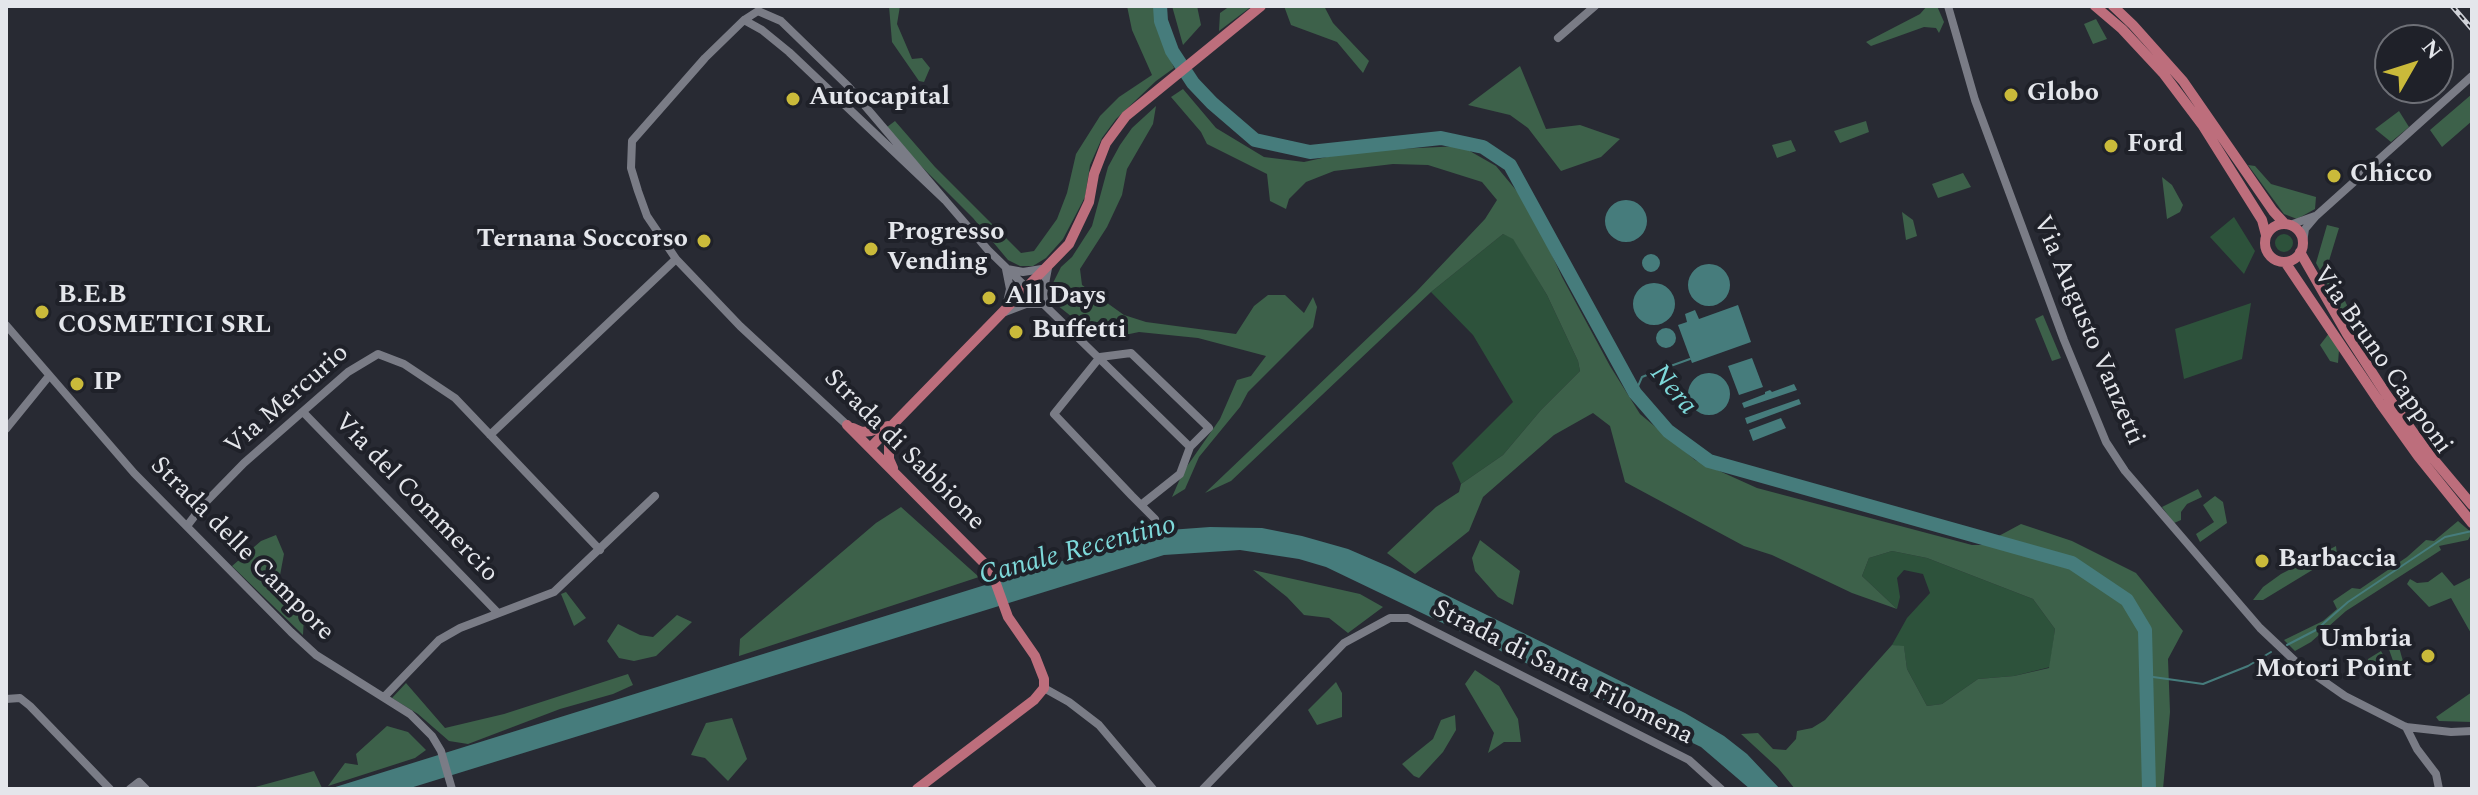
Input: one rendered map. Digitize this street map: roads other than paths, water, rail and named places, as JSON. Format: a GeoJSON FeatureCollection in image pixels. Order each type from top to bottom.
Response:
{"type":"FeatureCollection","features":[{"type":"Feature","properties":{"kind":"main road"},"geometry":{"type":"LineString","coordinates":[[870,448],[1069,244],[1080,225],[1106,143],[1116,127],[1141,103],[1261,6]]}},
{"type":"Feature","properties":{"kind":"main road","name":"Via Bruno Capponi"},"geometry":{"type":"LineString","coordinates":[[2095,6],[2122,29],[2163,73],[2203,126],[2262,220],[2268,253],[2275,260],[2285,262],[2294,259],[2301,248]]}},
{"type":"Feature","properties":{"kind":"main road","name":"Via Bruno Capponi"},"geometry":{"type":"LineString","coordinates":[[2113,6],[2183,81],[2273,211],[2299,232],[2301,248],[2347,334],[2425,449],[2472,505]]}},
{"type":"Feature","properties":{"kind":"main road","name":"Via Bruno Capponi"},"geometry":{"type":"LineString","coordinates":[[2266,235],[2274,227],[2288,225]]}},
{"type":"Feature","properties":{"kind":"main road","name":"Via Bruno Capponi"},"geometry":{"type":"LineString","coordinates":[[2285,262],[2380,403],[2472,523]]}},
{"type":"Feature","properties":{"kind":"main road"},"geometry":{"type":"LineString","coordinates":[[847,425],[862,432],[893,423]]}},
{"type":"Feature","properties":{"kind":"main road"},"geometry":{"type":"LineString","coordinates":[[893,423],[889,459],[898,477]]}},
{"type":"Feature","properties":{"kind":"main road","name":"Strada di Sabbione"},"geometry":{"type":"LineString","coordinates":[[847,425],[991,570],[1006,610],[1035,656],[1044,679],[1044,688]]}},
{"type":"Feature","properties":{"kind":"main road"},"geometry":{"type":"LineString","coordinates":[[917,789],[1034,700],[1044,688]]}},
{"type":"Feature","properties":{"kind":"street"},"geometry":{"type":"LineString","coordinates":[[1558,38],[1595,6]]}},
{"type":"Feature","properties":{"kind":"street","name":"Via Augusto Vanzetti"},"geometry":{"type":"LineString","coordinates":[[1948,6],[1988,136],[2064,340],[2106,442],[2144,495],[2260,628],[2295,661],[2345,696],[2406,727],[2472,731]]}},
{"type":"Feature","properties":{"kind":"street"},"geometry":{"type":"LineString","coordinates":[[945,200],[789,52],[744,20],[758,11],[781,21],[848,86],[1027,290],[1190,447]]}},
{"type":"Feature","properties":{"kind":"street","name":"Strada di Sabbione"},"geometry":{"type":"LineString","coordinates":[[744,20],[705,58],[632,141],[631,168],[647,216],[676,259],[740,326],[847,425]]}},
{"type":"Feature","properties":{"kind":"street","name":"Via Bruno Capponi"},"geometry":{"type":"LineString","coordinates":[[2301,248],[2305,229],[2316,216],[2472,76]]}},
{"type":"Feature","properties":{"kind":"street","name":"Via Bruno Capponi"},"geometry":{"type":"LineString","coordinates":[[2288,225],[2316,216]]}},
{"type":"Feature","properties":{"kind":"street"},"geometry":{"type":"LineString","coordinates":[[490,435],[676,259]]}},
{"type":"Feature","properties":{"kind":"street"},"geometry":{"type":"LineString","coordinates":[[1006,268],[1023,272],[1048,268],[1043,294],[1045,305]]}},
{"type":"Feature","properties":{"kind":"street"},"geometry":{"type":"LineString","coordinates":[[1005,312],[1010,289],[1006,268]]}},
{"type":"Feature","properties":{"kind":"street"},"geometry":{"type":"LineString","coordinates":[[1005,312],[1036,302],[1045,305]]}},
{"type":"Feature","properties":{"kind":"street","name":"Strada delle Campore"},"geometry":{"type":"LineString","coordinates":[[6,325],[134,473],[316,655],[385,696],[410,714],[432,736],[441,751],[451,785]]}},
{"type":"Feature","properties":{"kind":"street"},"geometry":{"type":"LineString","coordinates":[[1141,505],[1180,474],[1190,447],[1209,428],[1131,353],[1100,357],[1054,414],[1141,505],[1155,519]]}},
{"type":"Feature","properties":{"kind":"street","name":"Via Mercurio"},"geometry":{"type":"LineString","coordinates":[[187,526],[244,463],[348,372],[378,354],[404,364],[455,398],[600,550]]}},
{"type":"Feature","properties":{"kind":"street"},"geometry":{"type":"LineString","coordinates":[[6,429],[49,376]]}},
{"type":"Feature","properties":{"kind":"street","name":"Via del Commercio"},"geometry":{"type":"LineString","coordinates":[[303,412],[498,613]]}},
{"type":"Feature","properties":{"kind":"street","name":"Via del Commercio"},"geometry":{"type":"LineString","coordinates":[[385,696],[439,640],[460,628],[554,592],[655,496]]}},
{"type":"Feature","properties":{"kind":"street","name":"Strada di Santa Filomena"},"geometry":{"type":"LineString","coordinates":[[1203,789],[1344,643],[1390,618],[1408,618],[1689,760],[1721,789]]}},
{"type":"Feature","properties":{"kind":"street"},"geometry":{"type":"LineString","coordinates":[[1044,688],[1099,725],[1153,789]]}},
{"type":"Feature","properties":{"kind":"street"},"geometry":{"type":"LineString","coordinates":[[6,699],[20,698],[30,706],[110,789]]}},
{"type":"Feature","properties":{"kind":"street"},"geometry":{"type":"LineString","coordinates":[[2406,727],[2417,749],[2436,774],[2439,789]]}},
{"type":"Feature","properties":{"kind":"street"},"geometry":{"type":"LineString","coordinates":[[130,789],[139,782],[146,789]]}},
{"type":"Feature","properties":{"kind":"waterway","name":"Nera"},"geometry":{"type":"LineString","coordinates":[[1160,6],[1161,21],[1172,51],[1193,83],[1255,140],[1310,152],[1441,138],[1483,147],[1510,165],[1635,393],[1668,431],[1709,461],[2072,563],[2127,600],[2145,630],[2149,789]]}},
{"type":"Feature","properties":{"kind":"waterway"},"geometry":{"type":"LineString","coordinates":[[1665,368],[1690,359]]}},
{"type":"Feature","properties":{"kind":"waterway"},"geometry":{"type":"LineString","coordinates":[[1635,393],[1642,377],[1647,375]]}},
{"type":"Feature","properties":{"kind":"waterway"},"geometry":{"type":"LineString","coordinates":[[2287,645],[2316,630],[2348,602],[2445,537],[2472,531]]}},
{"type":"Feature","properties":{"kind":"waterway"},"geometry":{"type":"LineString","coordinates":[[2146,676],[2203,684],[2248,666],[2271,652]]}},
{"type":"Feature","properties":{"kind":"railway"},"geometry":{"type":"LineString","coordinates":[[2452,6],[2472,29]]}},
{"type":"Feature","properties":{"kind":"place","name":"Globo"},"geometry":{"type":"Point","coordinates":[2011,95]}},
{"type":"Feature","properties":{"kind":"place","name":"Autocapital"},"geometry":{"type":"Point","coordinates":[793,99]}},
{"type":"Feature","properties":{"kind":"place","name":"Ford"},"geometry":{"type":"Point","coordinates":[2111,146]}},
{"type":"Feature","properties":{"kind":"place","name":"Chicco"},"geometry":{"type":"Point","coordinates":[2334,176]}},
{"type":"Feature","properties":{"kind":"place","name":"Ternana Soccorso"},"geometry":{"type":"Point","coordinates":[704,241]}},
{"type":"Feature","properties":{"kind":"place","name":"Progresso Vending"},"geometry":{"type":"Point","coordinates":[871,249]}},
{"type":"Feature","properties":{"kind":"place","name":"All Days"},"geometry":{"type":"Point","coordinates":[989,298]}},
{"type":"Feature","properties":{"kind":"place","name":"B.E.B COSMETICI SRL"},"geometry":{"type":"Point","coordinates":[42,312]}},
{"type":"Feature","properties":{"kind":"place","name":"Buffetti"},"geometry":{"type":"Point","coordinates":[1016,332]}},
{"type":"Feature","properties":{"kind":"place","name":"IP"},"geometry":{"type":"Point","coordinates":[77,384]}},
{"type":"Feature","properties":{"kind":"place","name":"Barbaccia"},"geometry":{"type":"Point","coordinates":[2262,561]}},
{"type":"Feature","properties":{"kind":"place","name":"Umbria Motori Point"},"geometry":{"type":"Point","coordinates":[2428,656]}},
{"type":"Feature","properties":{"kind":"water label","name":"Canale Recentino"},"geometry":{"type":"Point","coordinates":[1078,552]}}]}
